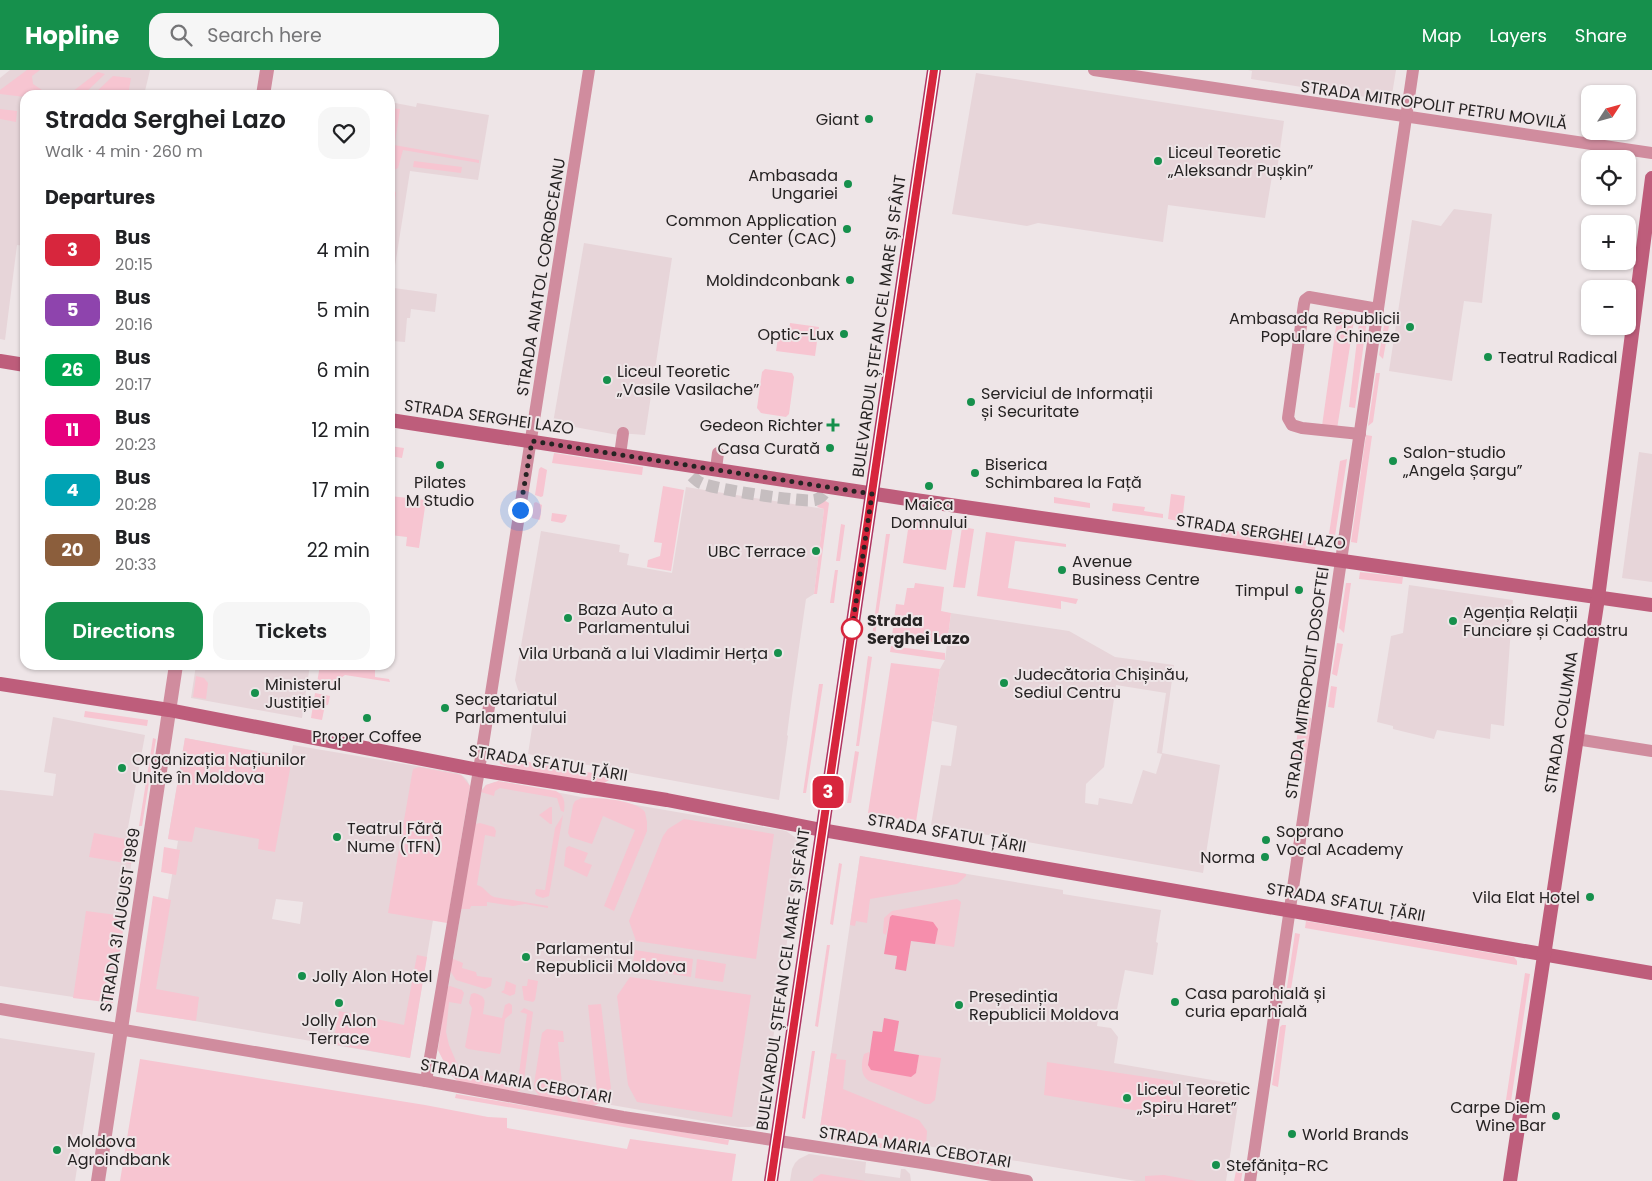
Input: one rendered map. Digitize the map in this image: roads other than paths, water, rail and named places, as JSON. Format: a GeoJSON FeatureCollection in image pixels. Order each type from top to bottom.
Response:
{"type":"FeatureCollection","features":[{"type":"Feature","properties":{"kind":"main road","name":"BULEVARDUL ȘTEFAN CEL MARE ȘI SFÂNT"},"geometry":{"type":"LineString","coordinates":[[771,1181],[934,70]]}},
{"type":"Feature","properties":{"kind":"main road","name":"STRADA COLUMNA"},"geometry":{"type":"LineString","coordinates":[[1510,1181],[1598,598],[1652,178]]}},
{"type":"Feature","properties":{"kind":"main road"},"geometry":{"type":"LineString","coordinates":[[0,361],[20,364]]}},
{"type":"Feature","properties":{"kind":"main road","name":"STRADA SERGHEI LAZO"},"geometry":{"type":"LineString","coordinates":[[395,421],[620,455],[686,469],[721,471],[1652,606]]}},
{"type":"Feature","properties":{"kind":"main road","name":"STRADA SFATUL ȚĂRII"},"geometry":{"type":"LineString","coordinates":[[0,684],[169,710],[479,770],[667,800],[822,830],[1652,973]]}},
{"type":"Feature","properties":{"kind":"street"},"geometry":{"type":"LineString","coordinates":[[264,90],[267,70]]}},
{"type":"Feature","properties":{"kind":"street","name":"STRADA ANATOL COROBCEANU"},"geometry":{"type":"LineString","coordinates":[[426,1081],[479,770],[589,70]]}},
{"type":"Feature","properties":{"kind":"street","name":"STRADA MITROPOLIT PETRU MOVILĂ"},"geometry":{"type":"LineString","coordinates":[[1094,70],[1652,153]]}},
{"type":"Feature","properties":{"kind":"street","name":"STRADA MITROPOLIT DOSOFTEI"},"geometry":{"type":"LineString","coordinates":[[1250,1181],[1413,70]]}},
{"type":"Feature","properties":{"kind":"street"},"geometry":{"type":"LineString","coordinates":[[1360,434],[1302,428],[1292,425],[1288,418],[1304,304],[1305,300],[1310,297],[1378,308]]}},
{"type":"Feature","properties":{"kind":"street"},"geometry":{"type":"LineString","coordinates":[[620,455],[623,433]]}},
{"type":"Feature","properties":{"kind":"street"},"geometry":{"type":"LineString","coordinates":[[718,453],[721,471]]}},
{"type":"Feature","properties":{"kind":"street","name":"STRADA 31 AUGUST 1989"},"geometry":{"type":"LineString","coordinates":[[98,1181],[175,670]]}},
{"type":"Feature","properties":{"kind":"street"},"geometry":{"type":"LineString","coordinates":[[1576,739],[1652,751]]}},
{"type":"Feature","properties":{"kind":"street","name":"STRADA MARIA CEBOTARI"},"geometry":{"type":"LineString","coordinates":[[0,1009],[426,1081],[613,1116],[929,1164],[1026,1181]]}},
{"type":"Feature","properties":{"kind":"tunnel"},"geometry":{"type":"LineString","coordinates":[[692,476],[699,482],[709,486],[777,498],[815,500],[823,495],[827,487]]}},
{"type":"Feature","properties":{"kind":"place","name":"Giant"},"geometry":{"type":"Point","coordinates":[869,119]}},
{"type":"Feature","properties":{"kind":"place","name":"Liceul Teoretic „Aleksandr Pușkin”"},"geometry":{"type":"Point","coordinates":[1158,161]}},
{"type":"Feature","properties":{"kind":"place","name":"Ambasada Ungariei"},"geometry":{"type":"Point","coordinates":[848,184]}},
{"type":"Feature","properties":{"kind":"place","name":"Common Application Center (CAC)"},"geometry":{"type":"Point","coordinates":[847,229]}},
{"type":"Feature","properties":{"kind":"place","name":"Moldindconbank"},"geometry":{"type":"Point","coordinates":[850,280]}},
{"type":"Feature","properties":{"kind":"place","name":"Ambasada Republicii Populare Chineze"},"geometry":{"type":"Point","coordinates":[1410,327]}},
{"type":"Feature","properties":{"kind":"place","name":"Optic-Lux"},"geometry":{"type":"Point","coordinates":[844,334]}},
{"type":"Feature","properties":{"kind":"place","name":"Teatrul Radical"},"geometry":{"type":"Point","coordinates":[1488,357]}},
{"type":"Feature","properties":{"kind":"place","name":"Liceul Teoretic „Vasile Vasilache”"},"geometry":{"type":"Point","coordinates":[607,380]}},
{"type":"Feature","properties":{"kind":"place","name":"Serviciul de Informații și Securitate"},"geometry":{"type":"Point","coordinates":[971,402]}},
{"type":"Feature","properties":{"kind":"place","name":"Gedeon Richter"},"geometry":{"type":"Point","coordinates":[833,425]}},
{"type":"Feature","properties":{"kind":"place","name":"Casa Curată"},"geometry":{"type":"Point","coordinates":[830,448]}},
{"type":"Feature","properties":{"kind":"place","name":"Salon-studio „Angela Șargu”"},"geometry":{"type":"Point","coordinates":[1393,461]}},
{"type":"Feature","properties":{"kind":"place","name":"Pilates M Studio"},"geometry":{"type":"Point","coordinates":[440,465]}},
{"type":"Feature","properties":{"kind":"place","name":"Biserica Schimbarea la Față"},"geometry":{"type":"Point","coordinates":[975,473]}},
{"type":"Feature","properties":{"kind":"place","name":"Maica Domnului"},"geometry":{"type":"Point","coordinates":[929,486]}},
{"type":"Feature","properties":{"kind":"place","name":"UBC Terrace"},"geometry":{"type":"Point","coordinates":[816,551]}},
{"type":"Feature","properties":{"kind":"place","name":"Avenue Business Centre"},"geometry":{"type":"Point","coordinates":[1062,570]}},
{"type":"Feature","properties":{"kind":"place","name":"Timpul"},"geometry":{"type":"Point","coordinates":[1299,590]}},
{"type":"Feature","properties":{"kind":"place","name":"Baza Auto a Parlamentului"},"geometry":{"type":"Point","coordinates":[568,618]}},
{"type":"Feature","properties":{"kind":"place","name":"Agenția Relații Funciare și Cadastru"},"geometry":{"type":"Point","coordinates":[1453,621]}},
{"type":"Feature","properties":{"kind":"place","name":"Strada Serghei Lazo"},"geometry":{"type":"Point","coordinates":[852,629]}},
{"type":"Feature","properties":{"kind":"place","name":"Vila Urbană a lui Vladimir Herța"},"geometry":{"type":"Point","coordinates":[778,653]}},
{"type":"Feature","properties":{"kind":"place","name":"Judecătoria Chișinău, Sediul Centru"},"geometry":{"type":"Point","coordinates":[1004,683]}},
{"type":"Feature","properties":{"kind":"place","name":"Ministerul Justiției"},"geometry":{"type":"Point","coordinates":[255,693]}},
{"type":"Feature","properties":{"kind":"place","name":"Secretariatul Parlamentului"},"geometry":{"type":"Point","coordinates":[445,708]}},
{"type":"Feature","properties":{"kind":"place","name":"Proper Coffee"},"geometry":{"type":"Point","coordinates":[367,718]}},
{"type":"Feature","properties":{"kind":"place","name":"Organizația Națiunilor Unite în Moldova"},"geometry":{"type":"Point","coordinates":[122,768]}},
{"type":"Feature","properties":{"kind":"place","name":"Teatrul Fără Nume (TFN)"},"geometry":{"type":"Point","coordinates":[337,837]}},
{"type":"Feature","properties":{"kind":"place","name":"Soprano Vocal Academy"},"geometry":{"type":"Point","coordinates":[1266,840]}},
{"type":"Feature","properties":{"kind":"place","name":"Norma"},"geometry":{"type":"Point","coordinates":[1265,857]}},
{"type":"Feature","properties":{"kind":"place","name":"Vila Elat Hotel"},"geometry":{"type":"Point","coordinates":[1590,897]}},
{"type":"Feature","properties":{"kind":"place","name":"Parlamentul Republicii Moldova"},"geometry":{"type":"Point","coordinates":[526,957]}},
{"type":"Feature","properties":{"kind":"place","name":"Jolly Alon Hotel"},"geometry":{"type":"Point","coordinates":[302,976]}},
{"type":"Feature","properties":{"kind":"place","name":"Casa parohială și curia eparhială"},"geometry":{"type":"Point","coordinates":[1175,1002]}},
{"type":"Feature","properties":{"kind":"place","name":"Jolly Alon Terrace"},"geometry":{"type":"Point","coordinates":[339,1003]}},
{"type":"Feature","properties":{"kind":"place","name":"Președinția Republicii Moldova"},"geometry":{"type":"Point","coordinates":[959,1005]}},
{"type":"Feature","properties":{"kind":"place","name":"Liceul Teoretic „Spiru Haret”"},"geometry":{"type":"Point","coordinates":[1127,1098]}},
{"type":"Feature","properties":{"kind":"place","name":"Carpe Diem Wine Bar"},"geometry":{"type":"Point","coordinates":[1556,1116]}},
{"type":"Feature","properties":{"kind":"place","name":"World Brands"},"geometry":{"type":"Point","coordinates":[1292,1134]}},
{"type":"Feature","properties":{"kind":"place","name":"Moldova Agroindbank"},"geometry":{"type":"Point","coordinates":[57,1150]}},
{"type":"Feature","properties":{"kind":"place","name":"Stefănița-RC"},"geometry":{"type":"Point","coordinates":[1216,1165]}}]}
